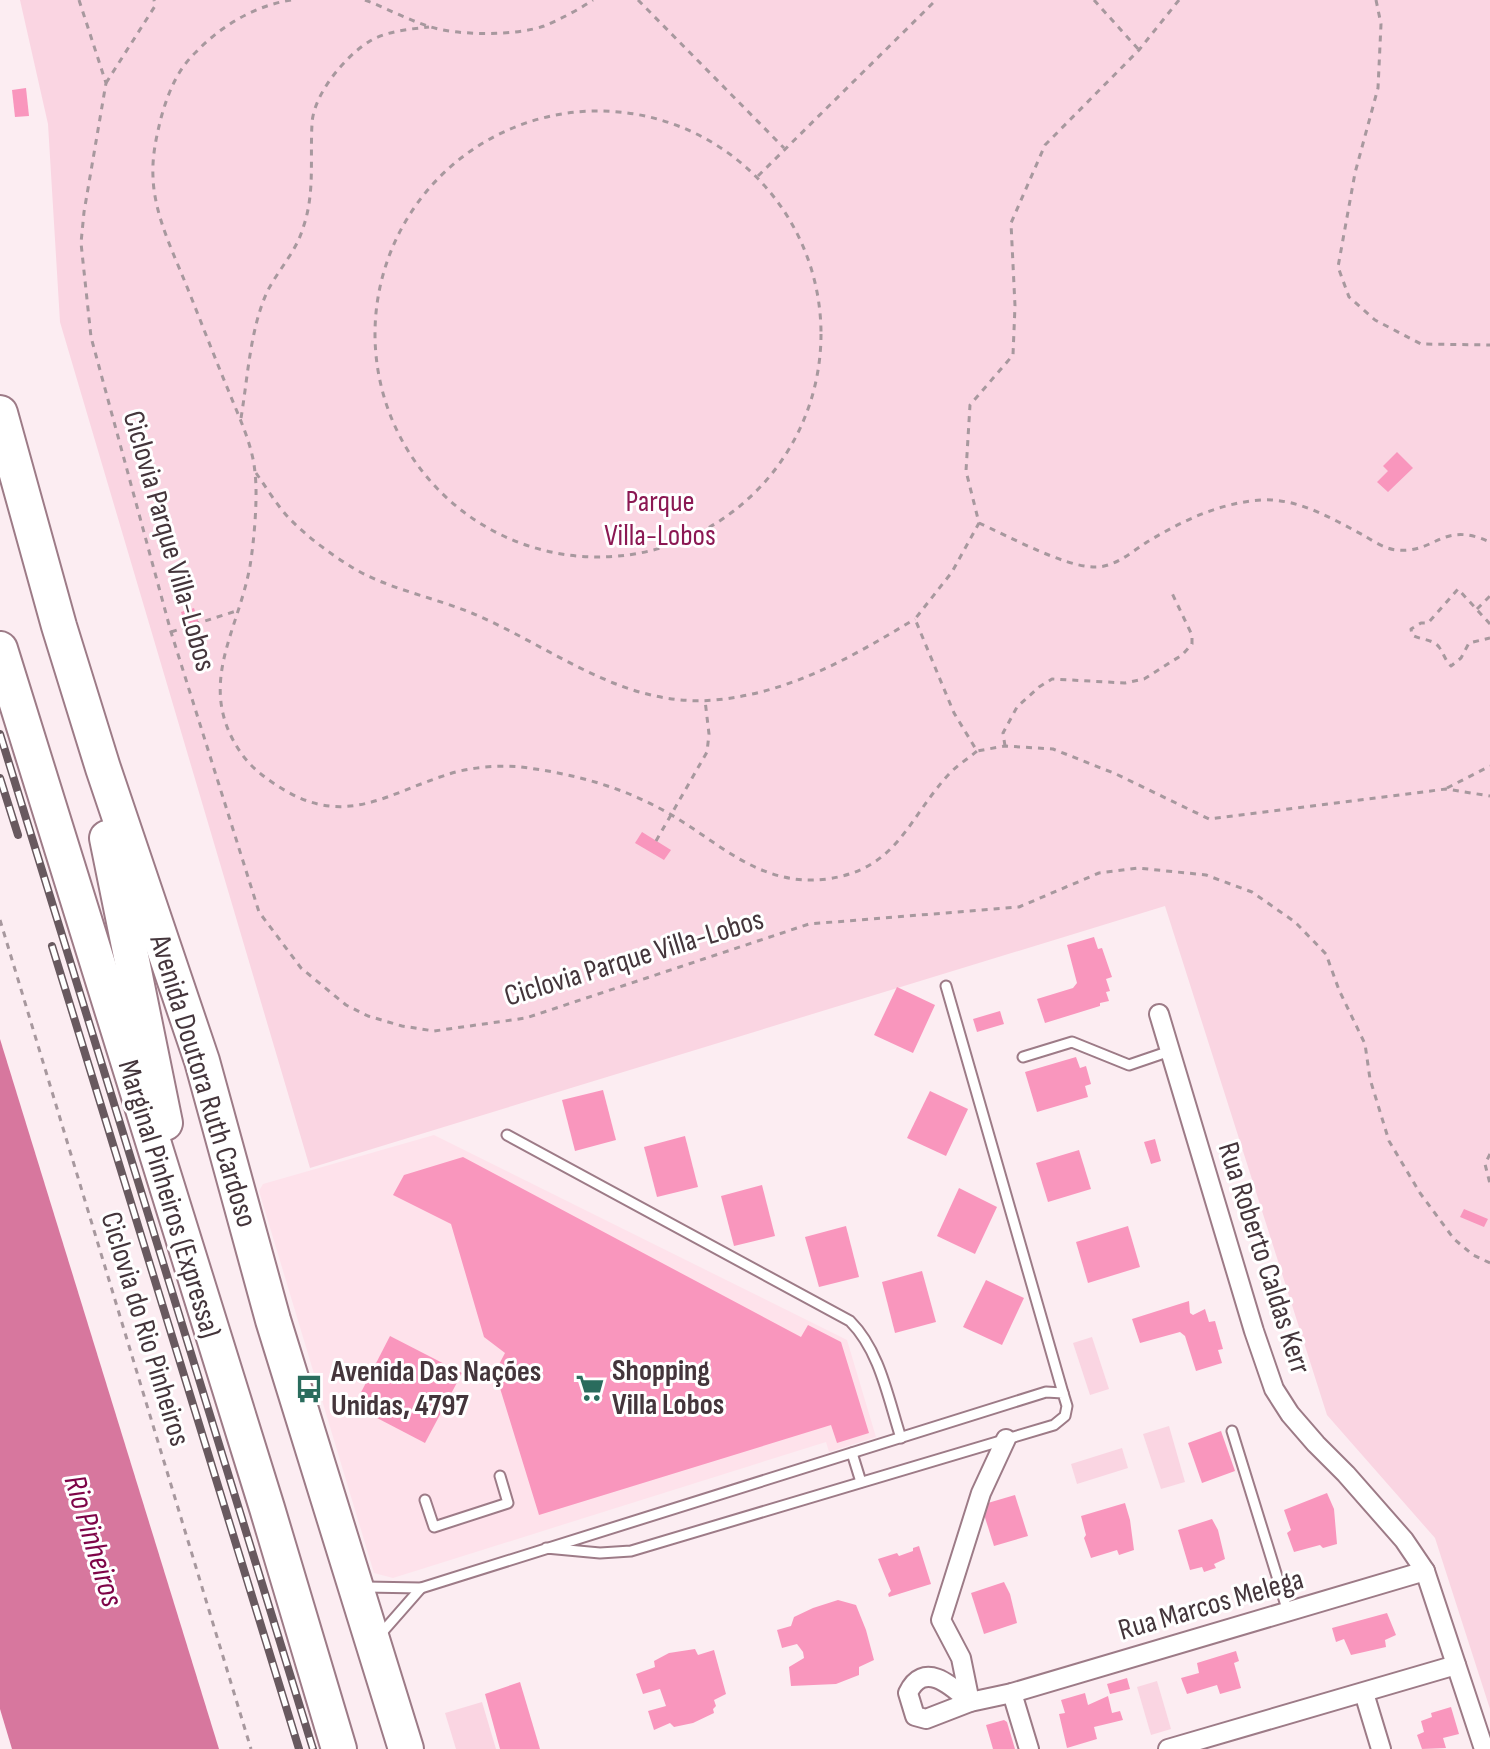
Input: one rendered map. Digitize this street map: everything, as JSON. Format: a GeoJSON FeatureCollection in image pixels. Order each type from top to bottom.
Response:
{"type":"FeatureCollection","features":[{"type":"Feature","properties":{"kind":"highway","name":"Avenida Doutora Ruth Cardoso"},"geometry":{"type":"LineString","coordinates":[[0,413],[59,626],[103,768],[202,1061],[273,1320],[406,1749]]}},
{"type":"Feature","properties":{"kind":"highway","name":"Marginal Pinheiros (Expressa)"},"geometry":{"type":"LineString","coordinates":[[0,649],[339,1749]]}},
{"type":"Feature","properties":{"kind":"highway"},"geometry":{"type":"LineString","coordinates":[[103,768],[99,806],[171,1151],[190,1265]]}},
{"type":"Feature","properties":{"kind":"street","name":"Rua Roberto Caldas Kerr"},"geometry":{"type":"LineString","coordinates":[[1159,1014],[1274,1389],[1307,1434],[1404,1540],[1425,1571],[1484,1749]]}},
{"type":"Feature","properties":{"kind":"street","name":"Rua Marcos Melega"},"geometry":{"type":"LineString","coordinates":[[1006,1439],[981,1493],[941,1620],[961,1658],[970,1702],[1012,1693],[1425,1571]]}},
{"type":"Feature","properties":{"kind":"street"},"geometry":{"type":"LineString","coordinates":[[1168,1749],[1205,1743],[1456,1665]]}},
{"type":"Feature","properties":{"kind":"street"},"geometry":{"type":"LineString","coordinates":[[1012,1693],[1029,1749]]}},
{"type":"Feature","properties":{"kind":"street"},"geometry":{"type":"LineString","coordinates":[[1364,1693],[1381,1749]]}},
{"type":"Feature","properties":{"kind":"lane"},"geometry":{"type":"LineString","coordinates":[[546,1548],[600,1553],[631,1551],[1062,1421],[1067,1406],[946,986]]}},
{"type":"Feature","properties":{"kind":"lane"},"geometry":{"type":"LineString","coordinates":[[1023,1057],[1072,1042],[1129,1065],[1170,1051]]}},
{"type":"Feature","properties":{"kind":"lane"},"geometry":{"type":"LineString","coordinates":[[507,1135],[850,1321],[865,1336],[872,1350],[901,1438]]}},
{"type":"Feature","properties":{"kind":"lane"},"geometry":{"type":"LineString","coordinates":[[355,1587],[421,1588],[1046,1392],[1063,1393]]}},
{"type":"Feature","properties":{"kind":"lane"},"geometry":{"type":"LineString","coordinates":[[1232,1431],[1288,1612]]}},
{"type":"Feature","properties":{"kind":"lane"},"geometry":{"type":"LineString","coordinates":[[852,1453],[861,1482]]}},
{"type":"Feature","properties":{"kind":"lane"},"geometry":{"type":"LineString","coordinates":[[425,1500],[434,1527],[508,1503],[500,1476]]}},
{"type":"Feature","properties":{"kind":"lane"},"geometry":{"type":"LineString","coordinates":[[373,1643],[421,1588]]}},
{"type":"Feature","properties":{"kind":"path","name":"Ciclovia Parque Villa-Lobos"},"geometry":{"type":"LineString","coordinates":[[79,0],[106,83],[81,243],[91,337],[171,632],[259,912],[301,968],[346,1005],[368,1016],[434,1031],[526,1018],[809,924],[1019,907],[1099,873],[1138,868],[1206,875],[1252,892],[1295,922],[1326,954],[1365,1044],[1370,1079],[1389,1141],[1420,1193],[1454,1239],[1473,1255],[1490,1263]]}},
{"type":"Feature","properties":{"kind":"path"},"geometry":{"type":"LineString","coordinates":[[106,83],[155,6],[154,0]]}},
{"type":"Feature","properties":{"kind":"path"},"geometry":{"type":"LineString","coordinates":[[291,0],[251,12],[213,34],[187,61],[172,83],[154,144],[153,180],[166,236],[241,422],[255,472],[250,567],[220,669],[222,702],[229,733],[243,756],[265,778],[311,804],[338,808],[370,805],[451,773],[475,768],[516,767],[570,774],[608,785],[671,815],[726,853],[757,869],[795,879],[828,879],[857,870],[892,851],[951,773],[977,751],[1005,746],[1053,749],[1116,774],[1209,819],[1446,789],[1490,796]]}},
{"type":"Feature","properties":{"kind":"path"},"geometry":{"type":"LineString","coordinates":[[365,0],[429,27]]}},
{"type":"Feature","properties":{"kind":"path"},"geometry":{"type":"LineString","coordinates":[[241,422],[256,324],[268,291],[299,240],[304,225],[313,172],[312,120],[326,87],[345,61],[371,40],[403,29],[429,27],[462,32],[500,32],[541,27],[579,10],[593,0]]}},
{"type":"Feature","properties":{"kind":"path"},"geometry":{"type":"LineString","coordinates":[[638,0],[785,149]]}},
{"type":"Feature","properties":{"kind":"path"},"geometry":{"type":"LineString","coordinates":[[758,176],[936,0]]}},
{"type":"Feature","properties":{"kind":"path"},"geometry":{"type":"LineString","coordinates":[[1094,0],[1139,50]]}},
{"type":"Feature","properties":{"kind":"path"},"geometry":{"type":"LineString","coordinates":[[255,472],[288,517],[352,568],[506,628],[615,686],[670,699],[705,700],[771,689],[842,662],[915,619],[952,572],[979,523],[966,471],[970,405],[1013,355],[1015,306],[1011,223],[1045,145],[1139,50],[1179,0]]}},
{"type":"Feature","properties":{"kind":"path"},"geometry":{"type":"LineString","coordinates":[[1376,0],[1381,24],[1378,88],[1355,173],[1338,267],[1349,297],[1375,320],[1409,338],[1421,344],[1490,345]]}},
{"type":"Feature","properties":{"kind":"path"},"geometry":{"type":"LineString","coordinates":[[560,112],[631,112],[700,134],[758,176],[802,239],[822,313],[817,388],[786,458],[735,514],[667,548],[591,558],[517,542],[452,503],[405,447],[379,380],[378,366],[375,308],[394,239],[434,179],[491,135],[560,112]]}},
{"type":"Feature","properties":{"kind":"path"},"geometry":{"type":"LineString","coordinates":[[979,523],[1076,565],[1095,568],[1116,563],[1147,542],[1198,515],[1231,504],[1262,500],[1291,501],[1382,546],[1397,550],[1417,547],[1450,534],[1471,533],[1490,542]]}},
{"type":"Feature","properties":{"kind":"path"},"geometry":{"type":"LineString","coordinates":[[1005,746],[1003,733],[1017,707],[1052,679],[1125,683],[1144,679],[1182,655],[1192,644],[1192,635],[1170,589]]}},
{"type":"Feature","properties":{"kind":"path"},"geometry":{"type":"LineString","coordinates":[[1490,624],[1458,589],[1428,623],[1411,629],[1412,635],[1431,641],[1440,648],[1451,666],[1461,658],[1469,643],[1490,638]]}},
{"type":"Feature","properties":{"kind":"path"},"geometry":{"type":"LineString","coordinates":[[1477,609],[1490,596]]}},
{"type":"Feature","properties":{"kind":"path"},"geometry":{"type":"LineString","coordinates":[[171,632],[237,611]]}},
{"type":"Feature","properties":{"kind":"path"},"geometry":{"type":"LineString","coordinates":[[915,619],[954,713],[977,751]]}},
{"type":"Feature","properties":{"kind":"path"},"geometry":{"type":"LineString","coordinates":[[656,841],[707,752],[709,734],[705,700]]}},
{"type":"Feature","properties":{"kind":"path"},"geometry":{"type":"LineString","coordinates":[[1446,789],[1490,766]]}},
{"type":"Feature","properties":{"kind":"path","name":"Ciclovia do Rio Pinheiros"},"geometry":{"type":"LineString","coordinates":[[0,920],[251,1749]]}},
{"type":"Feature","properties":{"kind":"path"},"geometry":{"type":"LineString","coordinates":[[1490,1154],[1485,1164],[1490,1184]]}},
{"type":"Feature","properties":{"kind":"shaded area","name":"Shopping Villa Lobos"},"geometry":{"type":"Polygon","coordinates":[[[434,1135],[847,1340],[876,1437],[829,1452],[826,1442],[393,1578],[374,1573],[259,1191],[263,1184],[434,1135]]]}},
{"type":"Feature","properties":{"kind":"green space","name":"Parque Villa-Lobos"},"geometry":{"type":"Polygon","coordinates":[[[20,0],[1490,0],[1490,1709],[1435,1538],[1327,1415],[1165,906],[310,1168],[60,322],[48,124],[20,0]]]}},
{"type":"Feature","properties":{"kind":"green space"},"geometry":{"type":"Polygon","coordinates":[[[1092,1337],[1109,1389],[1090,1395],[1073,1343],[1092,1337]]]}},
{"type":"Feature","properties":{"kind":"green space"},"geometry":{"type":"Polygon","coordinates":[[[1169,1426],[1185,1482],[1161,1489],[1143,1434],[1169,1426]]]}},
{"type":"Feature","properties":{"kind":"green space"},"geometry":{"type":"Polygon","coordinates":[[[1122,1448],[1128,1468],[1077,1484],[1071,1464],[1122,1448]]]}},
{"type":"Feature","properties":{"kind":"green space"},"geometry":{"type":"Polygon","coordinates":[[[1157,1681],[1171,1729],[1151,1735],[1137,1687],[1157,1681]]]}},
{"type":"Feature","properties":{"kind":"green space"},"geometry":{"type":"Polygon","coordinates":[[[482,1702],[496,1749],[456,1749],[445,1713],[482,1702]]]}},
{"type":"Feature","properties":{"kind":"water","name":"Rio Pinheiros"},"geometry":{"type":"Polygon","coordinates":[[[0,1039],[219,1749],[12,1749],[0,1709],[0,1039]]]}},
{"type":"Feature","properties":{"kind":"building"},"geometry":{"type":"Polygon","coordinates":[[[26,88],[29,116],[15,117],[12,90],[26,88]]]}},
{"type":"Feature","properties":{"kind":"building"},"geometry":{"type":"Polygon","coordinates":[[[1397,452],[1413,468],[1388,492],[1377,482],[1388,471],[1383,466],[1397,452]]]}},
{"type":"Feature","properties":{"kind":"building"},"geometry":{"type":"Polygon","coordinates":[[[194,608],[204,639],[191,643],[181,612],[194,608]]]}},
{"type":"Feature","properties":{"kind":"building"},"geometry":{"type":"Polygon","coordinates":[[[642,832],[671,850],[664,860],[635,843],[642,832]]]}},
{"type":"Feature","properties":{"kind":"building"},"geometry":{"type":"Polygon","coordinates":[[[1094,937],[1098,949],[1102,948],[1112,977],[1106,979],[1109,1001],[1045,1023],[1037,999],[1073,988],[1077,983],[1067,945],[1094,937]]]}},
{"type":"Feature","properties":{"kind":"building"},"geometry":{"type":"Polygon","coordinates":[[[897,987],[935,1005],[913,1053],[874,1035],[897,987]]]}},
{"type":"Feature","properties":{"kind":"building"},"geometry":{"type":"Polygon","coordinates":[[[1000,1011],[1004,1024],[977,1032],[973,1019],[1000,1011]]]}},
{"type":"Feature","properties":{"kind":"building"},"geometry":{"type":"Polygon","coordinates":[[[1076,1057],[1080,1068],[1086,1066],[1091,1084],[1085,1086],[1088,1097],[1037,1112],[1025,1072],[1076,1057]]]}},
{"type":"Feature","properties":{"kind":"building"},"geometry":{"type":"Polygon","coordinates":[[[603,1090],[616,1140],[575,1151],[562,1100],[603,1090]]]}},
{"type":"Feature","properties":{"kind":"building"},"geometry":{"type":"Polygon","coordinates":[[[930,1091],[968,1109],[946,1156],[907,1138],[930,1091]]]}},
{"type":"Feature","properties":{"kind":"building"},"geometry":{"type":"Polygon","coordinates":[[[685,1136],[698,1187],[657,1197],[644,1147],[685,1136]]]}},
{"type":"Feature","properties":{"kind":"building"},"geometry":{"type":"Polygon","coordinates":[[[1155,1139],[1161,1161],[1151,1164],[1144,1142],[1155,1139]]]}},
{"type":"Feature","properties":{"kind":"building"},"geometry":{"type":"Polygon","coordinates":[[[1079,1150],[1091,1189],[1048,1202],[1036,1163],[1079,1150]]]}},
{"type":"Feature","properties":{"kind":"building"},"geometry":{"type":"Polygon","coordinates":[[[463,1157],[801,1337],[808,1325],[841,1342],[869,1433],[837,1443],[831,1425],[539,1515],[495,1372],[505,1353],[484,1337],[451,1224],[393,1195],[404,1175],[463,1157]]]}},
{"type":"Feature","properties":{"kind":"building"},"geometry":{"type":"Polygon","coordinates":[[[762,1185],[775,1236],[734,1246],[721,1196],[762,1185]]]}},
{"type":"Feature","properties":{"kind":"building"},"geometry":{"type":"Polygon","coordinates":[[[959,1188],[997,1207],[975,1254],[937,1236],[959,1188]]]}},
{"type":"Feature","properties":{"kind":"building"},"geometry":{"type":"Polygon","coordinates":[[[1464,1209],[1488,1219],[1484,1227],[1460,1217],[1464,1209]]]}},
{"type":"Feature","properties":{"kind":"building"},"geometry":{"type":"Polygon","coordinates":[[[846,1226],[859,1277],[819,1287],[805,1237],[846,1226]]]}},
{"type":"Feature","properties":{"kind":"building"},"geometry":{"type":"Polygon","coordinates":[[[1128,1226],[1140,1267],[1088,1283],[1076,1242],[1128,1226]]]}},
{"type":"Feature","properties":{"kind":"building"},"geometry":{"type":"Polygon","coordinates":[[[922,1271],[936,1322],[895,1333],[882,1282],[922,1271]]]}},
{"type":"Feature","properties":{"kind":"building"},"geometry":{"type":"Polygon","coordinates":[[[986,1280],[1024,1298],[1002,1345],[963,1327],[986,1280]]]}},
{"type":"Feature","properties":{"kind":"building"},"geometry":{"type":"Polygon","coordinates":[[[1189,1301],[1190,1313],[1193,1315],[1205,1309],[1209,1322],[1215,1321],[1223,1349],[1218,1350],[1222,1363],[1196,1371],[1185,1336],[1180,1332],[1140,1343],[1132,1319],[1189,1301]]]}},
{"type":"Feature","properties":{"kind":"building"},"geometry":{"type":"Polygon","coordinates":[[[390,1336],[462,1373],[425,1443],[354,1406],[390,1336]]]}},
{"type":"Feature","properties":{"kind":"building"},"geometry":{"type":"Polygon","coordinates":[[[1221,1431],[1235,1471],[1202,1483],[1188,1443],[1221,1431]]]}},
{"type":"Feature","properties":{"kind":"building"},"geometry":{"type":"Polygon","coordinates":[[[1327,1493],[1334,1509],[1337,1544],[1294,1552],[1287,1533],[1291,1530],[1284,1510],[1327,1493]]]}},
{"type":"Feature","properties":{"kind":"building"},"geometry":{"type":"Polygon","coordinates":[[[1015,1495],[1028,1536],[994,1546],[981,1505],[1015,1495]]]}},
{"type":"Feature","properties":{"kind":"building"},"geometry":{"type":"Polygon","coordinates":[[[1125,1503],[1134,1550],[1119,1555],[1117,1550],[1091,1558],[1081,1516],[1125,1503]]]}},
{"type":"Feature","properties":{"kind":"building"},"geometry":{"type":"Polygon","coordinates":[[[1212,1519],[1225,1559],[1214,1564],[1216,1568],[1204,1572],[1202,1567],[1190,1570],[1178,1530],[1212,1519]]]}},
{"type":"Feature","properties":{"kind":"building"},"geometry":{"type":"Polygon","coordinates":[[[919,1546],[931,1584],[889,1597],[891,1591],[878,1559],[897,1553],[899,1556],[919,1546]]]}},
{"type":"Feature","properties":{"kind":"building"},"geometry":{"type":"Polygon","coordinates":[[[1004,1582],[1017,1623],[984,1634],[971,1593],[1004,1582]]]}},
{"type":"Feature","properties":{"kind":"building"},"geometry":{"type":"Polygon","coordinates":[[[838,1600],[856,1605],[874,1660],[859,1667],[859,1675],[836,1684],[791,1686],[789,1667],[804,1658],[803,1652],[797,1644],[782,1648],[777,1630],[791,1626],[794,1617],[838,1600]]]}},
{"type":"Feature","properties":{"kind":"building"},"geometry":{"type":"Polygon","coordinates":[[[1387,1613],[1396,1635],[1385,1640],[1386,1647],[1351,1655],[1344,1639],[1336,1642],[1332,1628],[1387,1613]]]}},
{"type":"Feature","properties":{"kind":"building"},"geometry":{"type":"Polygon","coordinates":[[[695,1649],[698,1655],[714,1650],[726,1694],[714,1700],[714,1713],[693,1723],[674,1727],[670,1723],[654,1730],[648,1711],[666,1706],[660,1689],[643,1694],[636,1674],[655,1667],[654,1661],[669,1653],[695,1649]]]}},
{"type":"Feature","properties":{"kind":"building"},"geometry":{"type":"Polygon","coordinates":[[[1236,1651],[1239,1661],[1234,1663],[1241,1688],[1220,1694],[1217,1685],[1187,1694],[1181,1678],[1199,1673],[1197,1663],[1236,1651]]]}},
{"type":"Feature","properties":{"kind":"building"},"geometry":{"type":"Polygon","coordinates":[[[1127,1678],[1130,1689],[1110,1694],[1107,1684],[1127,1678]]]}},
{"type":"Feature","properties":{"kind":"building"},"geometry":{"type":"Polygon","coordinates":[[[520,1682],[540,1749],[500,1749],[485,1694],[520,1682]]]}},
{"type":"Feature","properties":{"kind":"building"},"geometry":{"type":"Polygon","coordinates":[[[1085,1693],[1088,1705],[1108,1696],[1112,1713],[1120,1711],[1123,1720],[1094,1727],[1097,1739],[1067,1748],[1059,1714],[1065,1713],[1061,1700],[1085,1693]]]}},
{"type":"Feature","properties":{"kind":"building"},"geometry":{"type":"Polygon","coordinates":[[[1451,1707],[1459,1734],[1443,1738],[1446,1748],[1422,1749],[1417,1735],[1424,1732],[1421,1721],[1432,1717],[1431,1713],[1451,1707]]]}},
{"type":"Feature","properties":{"kind":"building"},"geometry":{"type":"Polygon","coordinates":[[[1004,1720],[1015,1749],[993,1749],[986,1725],[1004,1720]]]}},
{"type":"Feature","properties":{"kind":"railway"},"geometry":{"type":"LineString","coordinates":[[0,734],[313,1749]]}},
{"type":"Feature","properties":{"kind":"railway"},"geometry":{"type":"LineString","coordinates":[[0,778],[18,835]]}},
{"type":"Feature","properties":{"kind":"railway"},"geometry":{"type":"LineString","coordinates":[[52,946],[299,1749]]}},
{"type":"Feature","properties":{"kind":"place","name":"Shopping Villa Lobos"},"geometry":{"type":"Point","coordinates":[590,1388]}},
{"type":"Feature","properties":{"kind":"place","name":"Avenida Das Nações Unidas, 4797"},"geometry":{"type":"Point","coordinates":[309,1389]}}]}
